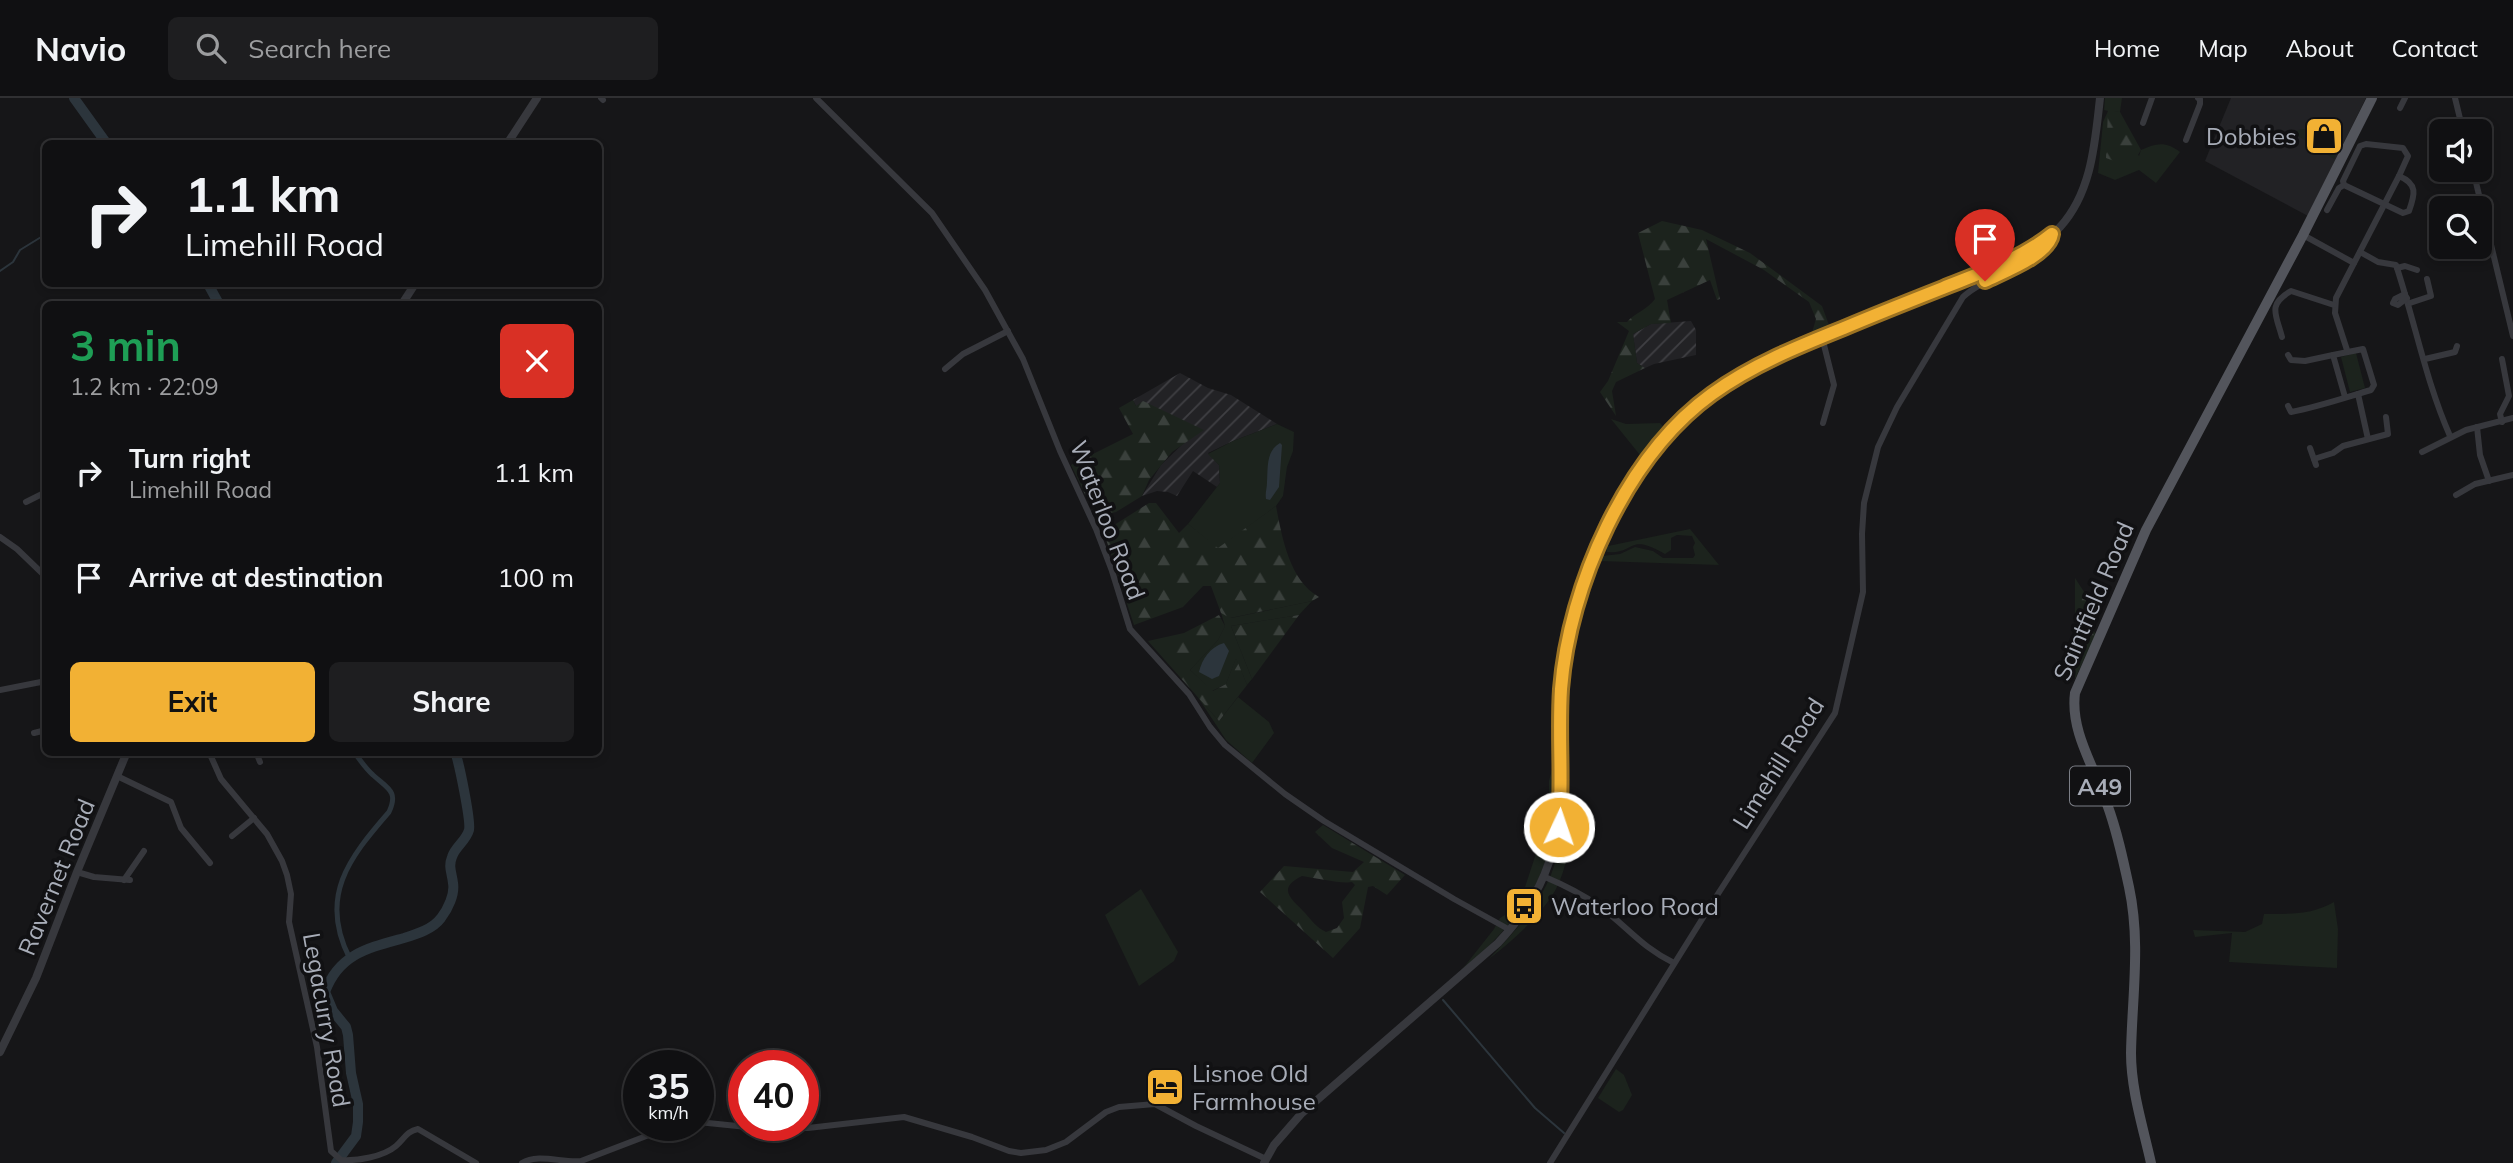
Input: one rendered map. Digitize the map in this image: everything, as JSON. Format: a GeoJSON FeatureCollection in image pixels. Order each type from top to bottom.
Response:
{"type":"FeatureCollection","features":[{"type":"Feature","properties":{"kind":"main road","name":"Saintfield Road"},"geometry":{"type":"LineString","coordinates":[[2151,1163],[2132,1073],[2136,937],[2130,890],[2113,821],[2078,732],[2073,706],[2075,693],[2146,530],[2303,235],[2372,98]]}},
{"type":"Feature","properties":{"kind":"street"},"geometry":{"type":"LineString","coordinates":[[510,140],[537,98]]}},
{"type":"Feature","properties":{"kind":"street","name":"Waterloo Road"},"geometry":{"type":"LineString","coordinates":[[816,98],[932,213],[985,290],[1023,359],[1060,451],[1096,529],[1130,629],[1189,694],[1225,745],[1285,794],[1324,821],[1454,900],[1510,930]]}},
{"type":"Feature","properties":{"kind":"street"},"geometry":{"type":"LineString","coordinates":[[714,1124],[757,1128],[808,1128],[904,1117],[1021,1153],[1046,1150],[1066,1142],[1106,1112],[1119,1107],[1155,1104],[1265,1161],[1274,1144],[1301,1114],[1498,943],[1526,910],[1545,877],[1560,819],[1561,690],[1566,652],[1579,600],[1605,533],[1644,467],[1670,433],[1699,405],[1752,369],[1822,337],[1998,265],[2031,249],[2052,234],[2070,214],[2091,166],[2100,98]]}},
{"type":"Feature","properties":{"kind":"street"},"geometry":{"type":"LineString","coordinates":[[2143,123],[2152,98]]}},
{"type":"Feature","properties":{"kind":"street"},"geometry":{"type":"LineString","coordinates":[[2186,140],[2200,104],[2198,98]]}},
{"type":"Feature","properties":{"kind":"street"},"geometry":{"type":"LineString","coordinates":[[2393,98],[2403,103]]}},
{"type":"Feature","properties":{"kind":"street"},"geometry":{"type":"LineString","coordinates":[[2455,98],[2460,119]]}},
{"type":"Feature","properties":{"kind":"street"},"geometry":{"type":"LineString","coordinates":[[2139,103],[2149,107]]}},
{"type":"Feature","properties":{"kind":"street"},"geometry":{"type":"LineString","coordinates":[[2344,185],[2343,181],[2360,146],[2366,144],[2403,148],[2408,156],[2334,305],[2347,351]]}},
{"type":"Feature","properties":{"kind":"street"},"geometry":{"type":"LineString","coordinates":[[2344,185],[2403,213],[2409,211],[2414,197],[2413,186],[2410,180],[2399,176]]}},
{"type":"Feature","properties":{"kind":"street"},"geometry":{"type":"LineString","coordinates":[[2476,182],[2511,309],[2513,333]]}},
{"type":"Feature","properties":{"kind":"street"},"geometry":{"type":"LineString","coordinates":[[2328,210],[2339,188],[2344,185]]}},
{"type":"Feature","properties":{"kind":"street","name":"Limehill Road"},"geometry":{"type":"LineString","coordinates":[[1550,1163],[1835,713],[1863,592],[1864,503],[1878,447],[1897,407],[1963,297],[1978,285],[2038,253],[2051,240],[2052,234]]}},
{"type":"Feature","properties":{"kind":"street"},"geometry":{"type":"LineString","coordinates":[[2303,235],[2354,262]]}},
{"type":"Feature","properties":{"kind":"street"},"geometry":{"type":"LineString","coordinates":[[2360,252],[2378,262],[2393,263],[2397,268],[2436,405],[2450,436]]}},
{"type":"Feature","properties":{"kind":"street"},"geometry":{"type":"LineString","coordinates":[[2397,268],[2404,266],[2417,270]]}},
{"type":"Feature","properties":{"kind":"street"},"geometry":{"type":"LineString","coordinates":[[2407,298],[2431,296],[2427,279]]}},
{"type":"Feature","properties":{"kind":"street"},"geometry":{"type":"LineString","coordinates":[[2282,337],[2274,309],[2275,303],[2291,288],[2334,305]]}},
{"type":"Feature","properties":{"kind":"street"},"geometry":{"type":"LineString","coordinates":[[945,369],[963,354],[1008,331]]}},
{"type":"Feature","properties":{"kind":"street"},"geometry":{"type":"LineString","coordinates":[[1822,337],[1834,385],[1823,423]]}},
{"type":"Feature","properties":{"kind":"street"},"geometry":{"type":"LineString","coordinates":[[2289,360],[2305,361],[2363,349],[2374,385],[2371,390],[2322,406],[2289,412]]}},
{"type":"Feature","properties":{"kind":"street"},"geometry":{"type":"LineString","coordinates":[[2425,359],[2456,351]]}},
{"type":"Feature","properties":{"kind":"street"},"geometry":{"type":"LineString","coordinates":[[2333,355],[2345,397]]}},
{"type":"Feature","properties":{"kind":"street"},"geometry":{"type":"LineString","coordinates":[[2502,359],[2509,396],[2500,414],[2502,422]]}},
{"type":"Feature","properties":{"kind":"street"},"geometry":{"type":"LineString","coordinates":[[2358,394],[2368,439]]}},
{"type":"Feature","properties":{"kind":"street"},"geometry":{"type":"LineString","coordinates":[[2310,448],[2315,462],[2343,446],[2388,434],[2386,417]]}},
{"type":"Feature","properties":{"kind":"street"},"geometry":{"type":"LineString","coordinates":[[2423,452],[2429,445],[2450,436],[2513,418]]}},
{"type":"Feature","properties":{"kind":"street"},"geometry":{"type":"LineString","coordinates":[[2477,427],[2480,455],[2488,481]]}},
{"type":"Feature","properties":{"kind":"street"},"geometry":{"type":"LineString","coordinates":[[2456,495],[2474,484],[2513,475]]}},
{"type":"Feature","properties":{"kind":"street"},"geometry":{"type":"LineString","coordinates":[[26,502],[42,494]]}},
{"type":"Feature","properties":{"kind":"street"},"geometry":{"type":"LineString","coordinates":[[0,537],[42,573]]}},
{"type":"Feature","properties":{"kind":"street"},"geometry":{"type":"LineString","coordinates":[[0,690],[42,682]]}},
{"type":"Feature","properties":{"kind":"street"},"geometry":{"type":"LineString","coordinates":[[34,733],[42,731]]}},
{"type":"Feature","properties":{"kind":"street","name":"Ravernet Road"},"geometry":{"type":"LineString","coordinates":[[0,1052],[31,990],[125,756]]}},
{"type":"Feature","properties":{"kind":"street","name":"Legacurry Road"},"geometry":{"type":"LineString","coordinates":[[211,756],[221,779],[267,834],[282,861],[292,894],[289,922],[317,1047],[329,1145],[335,1156],[349,1161],[382,1154],[394,1148],[410,1131],[418,1129],[476,1163]]}},
{"type":"Feature","properties":{"kind":"street"},"geometry":{"type":"LineString","coordinates":[[258,756],[260,762]]}},
{"type":"Feature","properties":{"kind":"street"},"geometry":{"type":"LineString","coordinates":[[117,776],[171,802],[181,828],[210,863]]}},
{"type":"Feature","properties":{"kind":"street"},"geometry":{"type":"LineString","coordinates":[[232,836],[254,818]]}},
{"type":"Feature","properties":{"kind":"street"},"geometry":{"type":"LineString","coordinates":[[77,872],[94,877],[127,880],[144,851]]}},
{"type":"Feature","properties":{"kind":"street"},"geometry":{"type":"LineString","coordinates":[[1545,877],[1600,907],[1650,950],[1675,963]]}},
{"type":"Feature","properties":{"kind":"street"},"geometry":{"type":"LineString","coordinates":[[522,1163],[528,1159],[581,1161],[633,1141]]}},
{"type":"Feature","properties":{"kind":"shaded area"},"geometry":{"type":"Polygon","coordinates":[[[2231,98],[2366,98],[2308,216],[2205,161],[2231,98]]]}},
{"type":"Feature","properties":{"kind":"shaded area"},"geometry":{"type":"Polygon","coordinates":[[[1691,321],[1696,330],[1696,355],[1645,368],[1637,363],[1633,334],[1651,324],[1691,321]]]}},
{"type":"Feature","properties":{"kind":"shaded area"},"geometry":{"type":"Polygon","coordinates":[[[1180,373],[1208,388],[1231,395],[1277,424],[1208,453],[1219,465],[1220,483],[1217,487],[1193,471],[1177,496],[1157,491],[1142,496],[1161,465],[1188,439],[1136,406],[1133,400],[1180,373]]]}},
{"type":"Feature","properties":{"kind":"shaded area"},"geometry":{"type":"Polygon","coordinates":[[[1280,443],[1279,487],[1270,500],[1266,499],[1269,460],[1272,450],[1280,443]]]}},
{"type":"Feature","properties":{"kind":"shaded area"},"geometry":{"type":"Polygon","coordinates":[[[1224,643],[1229,651],[1219,676],[1212,679],[1199,672],[1207,654],[1224,643]]]}},
{"type":"Feature","properties":{"kind":"green space"},"geometry":{"type":"Polygon","coordinates":[[[2105,98],[2122,98],[2120,112],[2109,111],[2139,156],[2141,150],[2156,145],[2170,146],[2180,152],[2156,183],[2139,170],[2115,180],[2098,173],[2103,122],[2108,111],[2104,110],[2105,98]]]}},
{"type":"Feature","properties":{"kind":"green space"},"geometry":{"type":"Polygon","coordinates":[[[2108,110],[2120,112],[2141,150],[2133,163],[2125,165],[2106,158],[2108,110]]]}},
{"type":"Feature","properties":{"kind":"green space"},"geometry":{"type":"Polygon","coordinates":[[[2304,129],[2338,143],[2339,148],[2334,159],[2295,134],[2304,129]]]}},
{"type":"Feature","properties":{"kind":"green space"},"geometry":{"type":"Polygon","coordinates":[[[1662,221],[1702,230],[1750,253],[1822,306],[1830,328],[1811,336],[1816,319],[1809,302],[1764,270],[1706,239],[1720,299],[1717,300],[1710,280],[1667,300],[1671,323],[1651,324],[1633,334],[1637,363],[1645,368],[1616,382],[1612,391],[1616,416],[1600,392],[1608,381],[1629,331],[1617,322],[1627,322],[1655,299],[1638,233],[1662,221]]]}},
{"type":"Feature","properties":{"kind":"green space"},"geometry":{"type":"Polygon","coordinates":[[[2356,353],[2365,388],[2350,392],[2341,357],[2356,353]]]}},
{"type":"Feature","properties":{"kind":"green space"},"geometry":{"type":"Polygon","coordinates":[[[1133,400],[1136,406],[1143,401],[1204,430],[1172,452],[1149,480],[1142,496],[1116,512],[1096,517],[1071,465],[1133,434],[1119,408],[1133,400]]]}},
{"type":"Feature","properties":{"kind":"green space"},"geometry":{"type":"Polygon","coordinates":[[[1611,419],[1626,424],[1660,423],[1667,431],[1644,460],[1611,419]]]}},
{"type":"Feature","properties":{"kind":"green space"},"geometry":{"type":"Polygon","coordinates":[[[1277,424],[1294,432],[1293,451],[1287,467],[1283,496],[1276,506],[1218,549],[1188,524],[1220,483],[1219,465],[1208,454],[1277,424]]]}},
{"type":"Feature","properties":{"kind":"green space"},"geometry":{"type":"Polygon","coordinates":[[[1149,503],[1156,503],[1179,533],[1188,524],[1218,548],[1276,506],[1288,557],[1300,580],[1319,597],[1312,601],[1230,618],[1221,613],[1211,586],[1203,586],[1183,607],[1134,625],[1105,536],[1111,527],[1149,503]]]}},
{"type":"Feature","properties":{"kind":"green space"},"geometry":{"type":"Polygon","coordinates":[[[1690,529],[1719,565],[1599,561],[1602,556],[1620,554],[1635,547],[1653,551],[1663,558],[1693,558],[1695,543],[1692,536],[1677,535],[1671,538],[1671,550],[1665,554],[1638,544],[1616,552],[1607,552],[1606,549],[1608,546],[1690,529]]]}},
{"type":"Feature","properties":{"kind":"green space"},"geometry":{"type":"Polygon","coordinates":[[[2075,578],[2086,595],[2086,621],[2096,634],[2075,679],[2075,578]]]}},
{"type":"Feature","properties":{"kind":"green space"},"geometry":{"type":"Polygon","coordinates":[[[1312,601],[1299,615],[1231,626],[1252,679],[1247,685],[1236,659],[1226,684],[1212,691],[1190,670],[1218,640],[1225,626],[1221,613],[1231,618],[1312,601]]]}},
{"type":"Feature","properties":{"kind":"green space"},"geometry":{"type":"Polygon","coordinates":[[[1219,615],[1225,626],[1218,640],[1190,670],[1213,691],[1226,684],[1236,658],[1247,685],[1219,721],[1148,641],[1184,633],[1219,615]]]}},
{"type":"Feature","properties":{"kind":"green space"},"geometry":{"type":"Polygon","coordinates":[[[1299,615],[1252,679],[1231,626],[1299,615]]]}},
{"type":"Feature","properties":{"kind":"green space"},"geometry":{"type":"Polygon","coordinates":[[[1197,696],[1219,721],[1238,697],[1269,722],[1274,733],[1252,763],[1226,740],[1197,696]]]}},
{"type":"Feature","properties":{"kind":"green space"},"geometry":{"type":"Polygon","coordinates":[[[1556,754],[1554,823],[1549,851],[1539,877],[1526,901],[1508,925],[1460,972],[1500,918],[1510,912],[1525,887],[1549,814],[1549,781],[1556,754]]]}},
{"type":"Feature","properties":{"kind":"green space"},"geometry":{"type":"Polygon","coordinates":[[[1567,755],[1570,823],[1563,874],[1550,899],[1534,918],[1489,959],[1533,908],[1552,872],[1562,829],[1567,755]]]}},
{"type":"Feature","properties":{"kind":"green space"},"geometry":{"type":"Polygon","coordinates":[[[1323,825],[1405,875],[1387,895],[1373,886],[1368,887],[1360,928],[1333,958],[1260,892],[1284,866],[1353,872],[1364,862],[1332,848],[1315,832],[1323,825]],[[1302,876],[1289,885],[1289,894],[1320,928],[1326,932],[1337,928],[1344,918],[1342,902],[1355,885],[1352,882],[1302,876]]]}},
{"type":"Feature","properties":{"kind":"green space"},"geometry":{"type":"Polygon","coordinates":[[[1141,889],[1178,952],[1174,961],[1139,986],[1105,915],[1141,889]]]}},
{"type":"Feature","properties":{"kind":"green space"},"geometry":{"type":"Polygon","coordinates":[[[2334,902],[2338,929],[2337,968],[2229,962],[2232,933],[2195,937],[2193,930],[2245,932],[2262,924],[2264,914],[2309,912],[2334,902]]]}},
{"type":"Feature","properties":{"kind":"green space"},"geometry":{"type":"Polygon","coordinates":[[[1616,1069],[1624,1075],[1632,1095],[1619,1112],[1598,1098],[1616,1069]]]}},
{"type":"Feature","properties":{"kind":"waterway"},"geometry":{"type":"LineString","coordinates":[[74,98],[104,140]]}},
{"type":"Feature","properties":{"kind":"waterway"},"geometry":{"type":"LineString","coordinates":[[0,271],[13,262],[20,250],[42,236]]}},
{"type":"Feature","properties":{"kind":"waterway"},"geometry":{"type":"LineString","coordinates":[[210,287],[217,301]]}},
{"type":"Feature","properties":{"kind":"waterway"},"geometry":{"type":"LineString","coordinates":[[350,959],[341,937],[337,916],[342,880],[362,846],[389,812],[393,799],[390,790],[357,756]]}},
{"type":"Feature","properties":{"kind":"waterway"},"geometry":{"type":"LineString","coordinates":[[336,1163],[356,1136],[358,1104],[351,1073],[346,1027],[333,1011],[325,992],[338,969],[356,954],[424,931],[438,922],[446,910],[453,892],[450,867],[453,853],[469,830],[456,756]]}},
{"type":"Feature","properties":{"kind":"waterway"},"geometry":{"type":"LineString","coordinates":[[1443,1000],[1535,1108],[1564,1133]]}},
{"type":"Feature","properties":{"kind":"place","name":"Dobbies"},"geometry":{"type":"Point","coordinates":[2324,136]}},
{"type":"Feature","properties":{"kind":"place","name":"Waterloo Road"},"geometry":{"type":"Point","coordinates":[1524,906]}},
{"type":"Feature","properties":{"kind":"place","name":"Lisnoe Old Farmhouse"},"geometry":{"type":"Point","coordinates":[1165,1087]}},
{"type":"Feature","properties":{"kind":"route"},"geometry":{"type":"LineString","coordinates":[[1559,827],[1561,690],[1572,624],[1605,533],[1629,489],[1656,450],[1699,405],[1752,369],[1822,337],[1998,265],[2031,249],[2052,234],[2051,240],[2038,253],[1985,281]]}}]}
